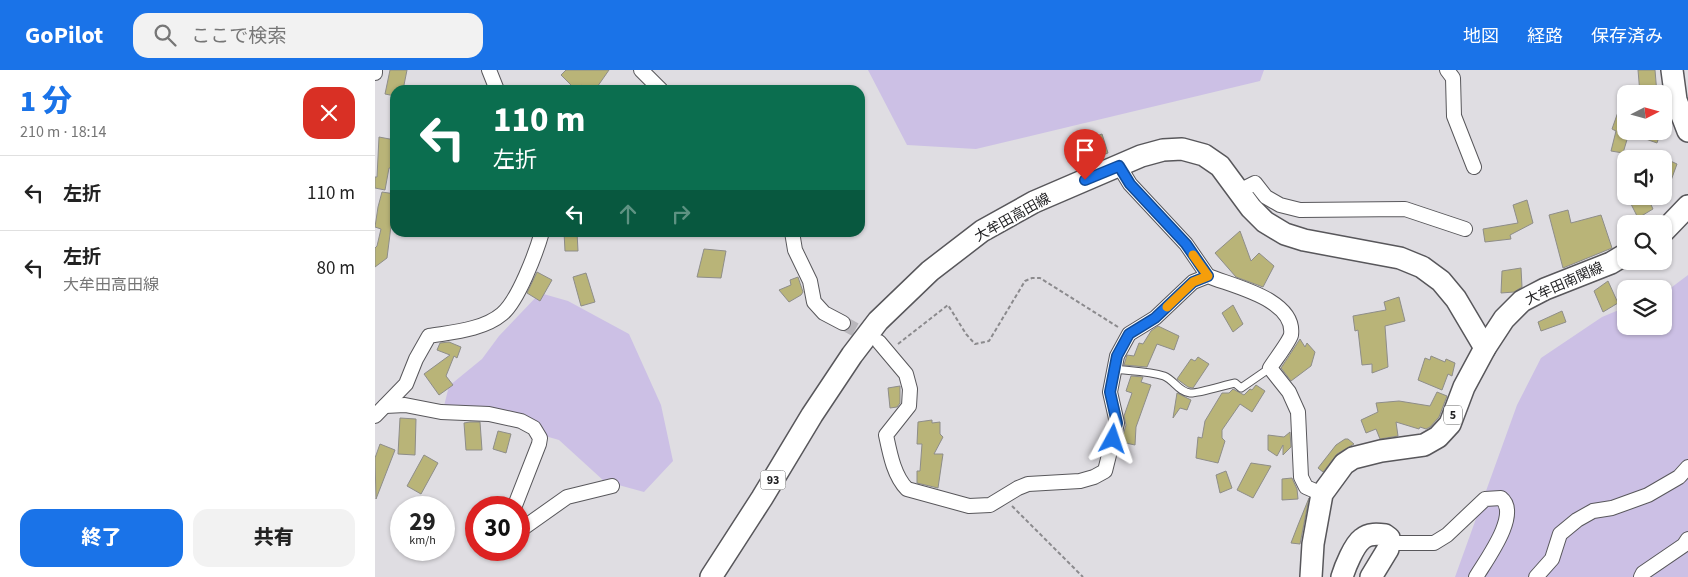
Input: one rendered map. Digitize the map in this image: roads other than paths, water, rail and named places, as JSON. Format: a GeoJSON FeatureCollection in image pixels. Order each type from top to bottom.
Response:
{"type":"FeatureCollection","features":[{"type":"Feature","properties":{"kind":"main road"},"geometry":{"type":"LineString","coordinates":[[1672,70],[1676,100],[1688,131]]}},
{"type":"Feature","properties":{"kind":"main road","name":"大牟田高田線"},"geometry":{"type":"LineString","coordinates":[[711,577],[812,415],[852,355],[878,321],[929,270],[982,231],[1034,202],[1141,156],[1163,150],[1181,149],[1204,155],[1220,166],[1251,208],[1265,222],[1285,234],[1304,240],[1400,258],[1422,267],[1441,281],[1456,299],[1485,348]]}},
{"type":"Feature","properties":{"kind":"main road"},"geometry":{"type":"LineString","coordinates":[[1672,223],[1688,206]]}},
{"type":"Feature","properties":{"kind":"main road","name":"大牟田南関線"},"geometry":{"type":"LineString","coordinates":[[1311,577],[1313,544],[1321,494],[1345,464],[1353,458],[1381,451],[1424,446],[1438,437],[1450,424],[1464,386],[1485,348],[1504,319],[1522,301],[1545,289],[1617,259]]}},
{"type":"Feature","properties":{"kind":"main road"},"geometry":{"type":"LineString","coordinates":[[1342,577],[1346,564],[1362,539],[1370,535],[1385,534],[1389,538],[1388,548],[1371,577]]}},
{"type":"Feature","properties":{"kind":"street"},"geometry":{"type":"LineString","coordinates":[[489,70],[495,85]]}},
{"type":"Feature","properties":{"kind":"street"},"geometry":{"type":"LineString","coordinates":[[641,70],[656,85]]}},
{"type":"Feature","properties":{"kind":"street"},"geometry":{"type":"LineString","coordinates":[[1447,70],[1453,78],[1454,116],[1474,167]]}},
{"type":"Feature","properties":{"kind":"street"},"geometry":{"type":"LineString","coordinates":[[1119,166],[1130,184],[1186,244],[1208,276],[1268,299],[1280,307],[1289,320],[1291,336],[1270,368],[1289,392],[1298,412],[1301,477],[1306,487],[1321,494]]}},
{"type":"Feature","properties":{"kind":"street"},"geometry":{"type":"LineString","coordinates":[[1239,191],[1255,183],[1266,197],[1280,205],[1300,210],[1405,209],[1465,229]]}},
{"type":"Feature","properties":{"kind":"street"},"geometry":{"type":"LineString","coordinates":[[380,411],[406,384],[416,359],[429,336],[463,330],[502,314],[517,294],[536,253],[541,237]]}},
{"type":"Feature","properties":{"kind":"street"},"geometry":{"type":"LineString","coordinates":[[793,237],[795,250],[810,281],[814,302],[824,313],[843,323]]}},
{"type":"Feature","properties":{"kind":"street"},"geometry":{"type":"LineString","coordinates":[[883,347],[906,374],[910,389],[909,406],[886,435],[889,452],[900,482],[907,489],[969,506],[990,504],[1028,484],[1080,481],[1105,471],[1117,423],[1110,392],[1117,356],[1129,334],[1155,318],[1193,282],[1208,276]]}},
{"type":"Feature","properties":{"kind":"street"},"geometry":{"type":"LineString","coordinates":[[380,411],[405,405],[441,412],[489,414],[521,422],[534,428],[540,438],[539,444],[520,496]]}},
{"type":"Feature","properties":{"kind":"street"},"geometry":{"type":"LineString","coordinates":[[1536,577],[1552,559],[1560,534],[1577,520],[1593,511],[1613,508],[1648,495],[1679,477],[1688,467]]}},
{"type":"Feature","properties":{"kind":"street"},"geometry":{"type":"LineString","coordinates":[[530,523],[567,497],[612,486]]}},
{"type":"Feature","properties":{"kind":"street"},"geometry":{"type":"LineString","coordinates":[[1389,543],[1434,543],[1447,535],[1485,499],[1501,498],[1506,502],[1508,513],[1505,523],[1502,532],[1476,577]]}},
{"type":"Feature","properties":{"kind":"street"},"geometry":{"type":"LineString","coordinates":[[1641,577],[1684,545],[1688,539]]}},
{"type":"Feature","properties":{"kind":"lane"},"geometry":{"type":"LineString","coordinates":[[1114,368],[1163,376],[1171,379],[1179,388],[1190,393],[1235,383],[1241,388],[1270,368]]}},
{"type":"Feature","properties":{"kind":"tunnel"},"geometry":{"type":"LineString","coordinates":[[843,323],[874,340]]}}]}
